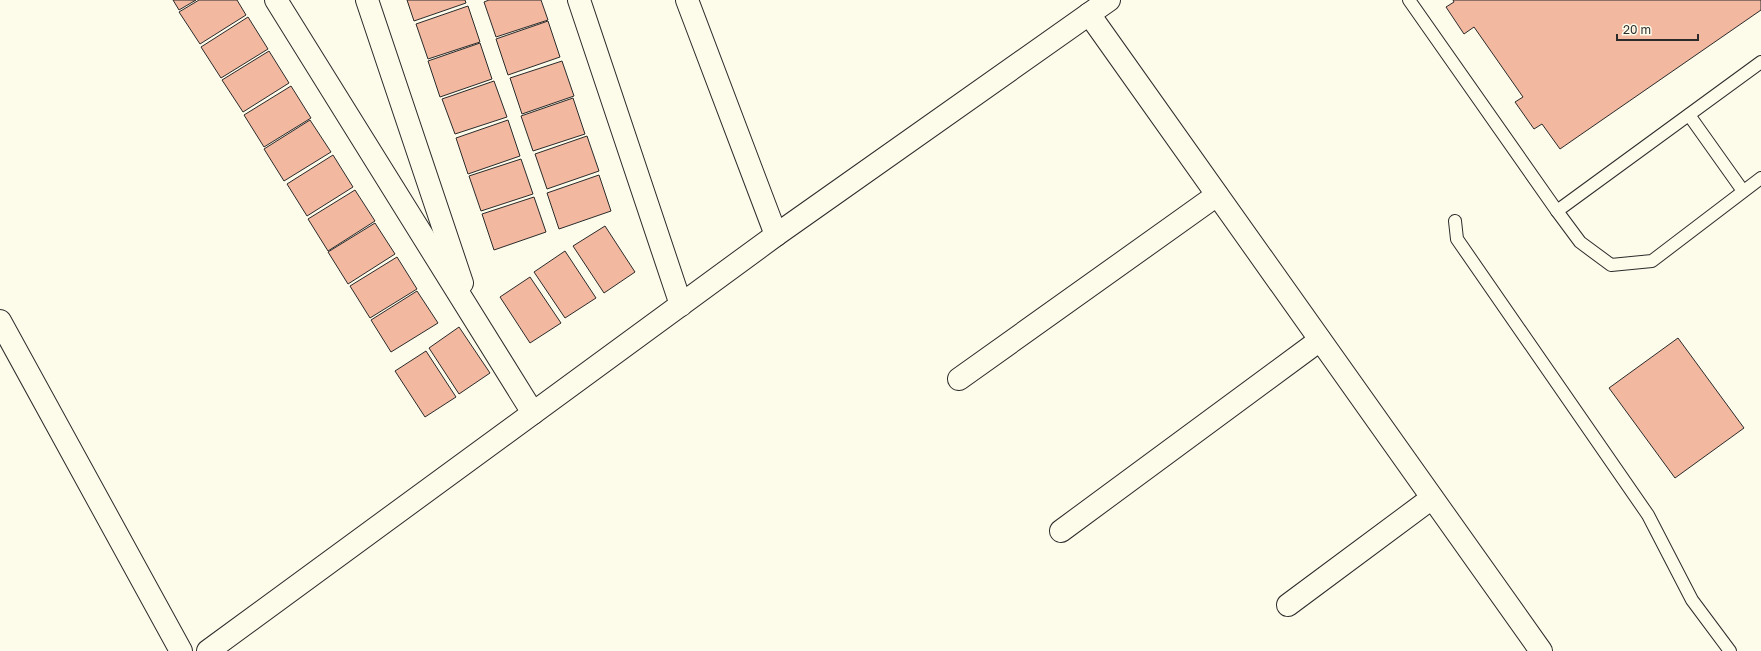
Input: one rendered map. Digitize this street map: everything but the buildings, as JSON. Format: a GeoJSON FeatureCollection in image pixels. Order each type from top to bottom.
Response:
{"type":"FeatureCollection","features":[{"type":"Feature","properties":{"kind":"street"},"geometry":{"type":"LineString","coordinates":[[276,0],[533,413]]}},
{"type":"Feature","properties":{"kind":"street"},"geometry":{"type":"LineString","coordinates":[[367,0],[474,318]]}},
{"type":"Feature","properties":{"kind":"street"},"geometry":{"type":"LineString","coordinates":[[579,0],[680,305]]}},
{"type":"Feature","properties":{"kind":"street"},"geometry":{"type":"LineString","coordinates":[[687,0],[776,235]]}},
{"type":"Feature","properties":{"kind":"street"},"geometry":{"type":"LineString","coordinates":[[208,651],[776,235],[1109,0]]}},
{"type":"Feature","properties":{"kind":"street"},"geometry":{"type":"LineString","coordinates":[[1089,14],[1541,651]]}},
{"type":"Feature","properties":{"kind":"street"},"geometry":{"type":"LineString","coordinates":[[959,379],[1217,195]]}},
{"type":"Feature","properties":{"kind":"street"},"geometry":{"type":"LineString","coordinates":[[0,321],[181,651]]}},
{"type":"Feature","properties":{"kind":"street"},"geometry":{"type":"LineString","coordinates":[[1061,531],[1320,340]]}},
{"type":"Feature","properties":{"kind":"street"},"geometry":{"type":"LineString","coordinates":[[1288,605],[1432,498]]}},
{"type":"Feature","properties":{"kind":"lane"},"geometry":{"type":"LineString","coordinates":[[1409,0],[1580,242],[1611,265],[1652,261],[1761,178]]}},
{"type":"Feature","properties":{"kind":"lane"},"geometry":{"type":"LineString","coordinates":[[1557,211],[1761,62]]}},
{"type":"Feature","properties":{"kind":"lane"},"geometry":{"type":"LineString","coordinates":[[1689,114],[1743,191]]}},
{"type":"Feature","properties":{"kind":"lane"},"geometry":{"type":"LineString","coordinates":[[1455,221],[1457,239],[1648,515],[1692,600],[1730,651]]}}]}
